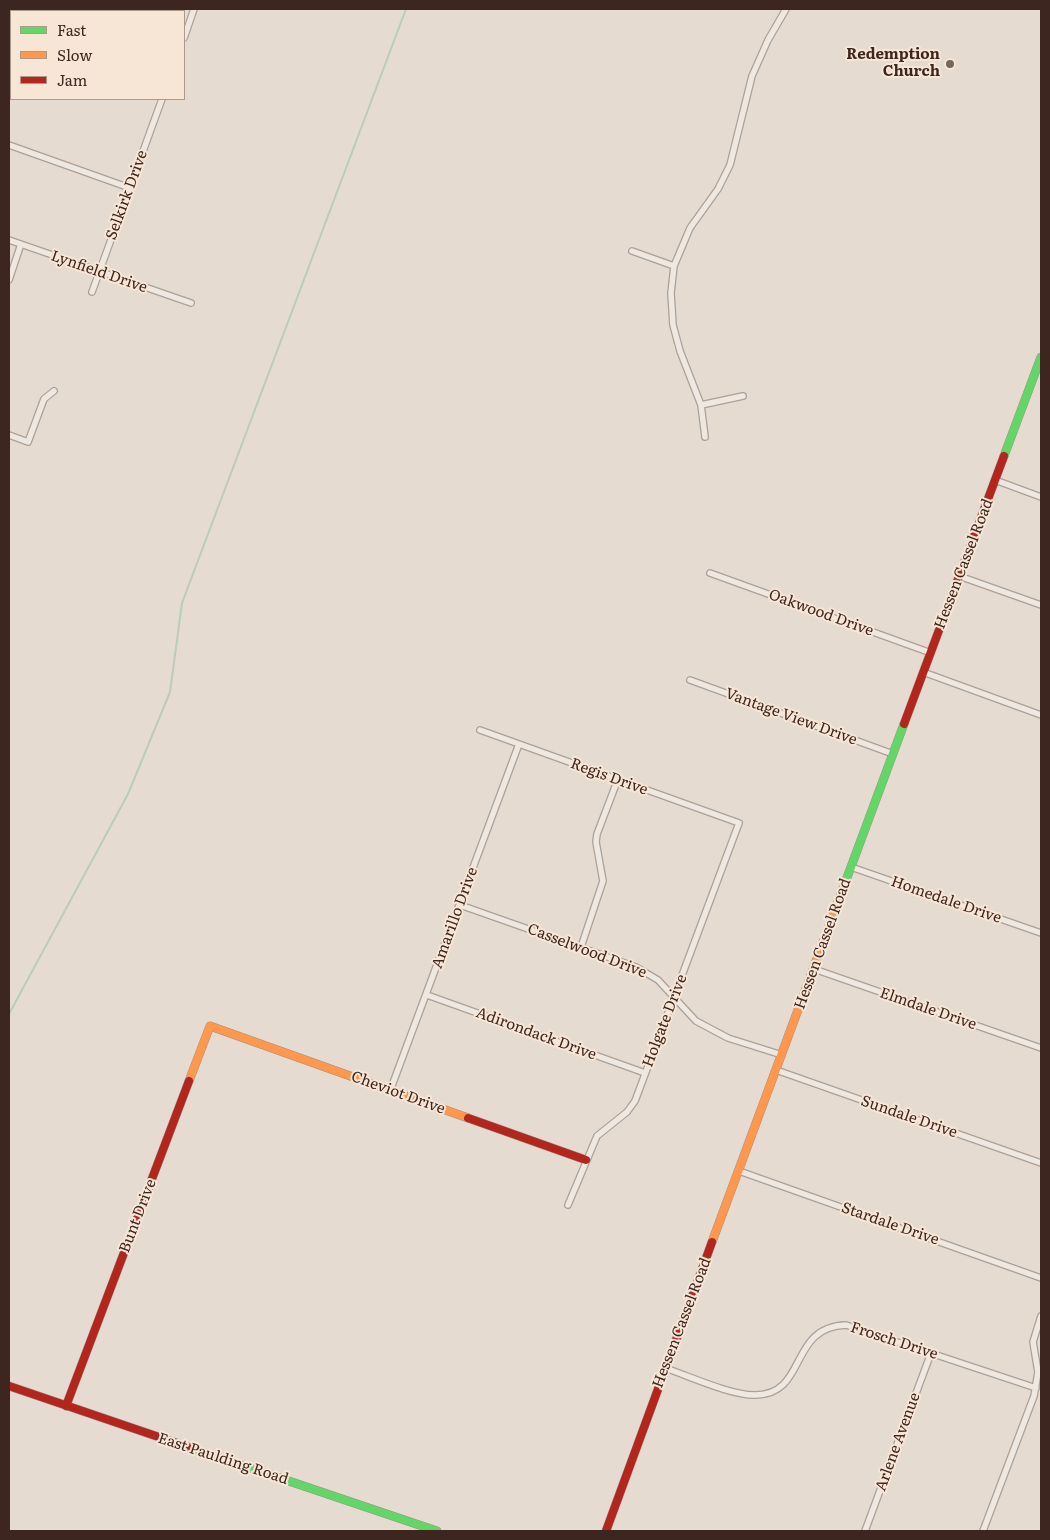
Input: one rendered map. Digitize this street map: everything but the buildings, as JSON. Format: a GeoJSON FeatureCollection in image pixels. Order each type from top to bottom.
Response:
{"type":"FeatureCollection","features":[{"type":"Feature","properties":{"kind":"main road","name":"Hessen Cassel Road"},"geometry":{"type":"LineString","coordinates":[[606,1531],[923,672],[995,480],[1038,376],[1041,357]]}},
{"type":"Feature","properties":{"kind":"main road","name":"Cheviot Drive"},"geometry":{"type":"LineString","coordinates":[[210,1026],[586,1160]]}},
{"type":"Feature","properties":{"kind":"main road","name":"Bunt Drive"},"geometry":{"type":"LineString","coordinates":[[66,1406],[210,1026]]}},
{"type":"Feature","properties":{"kind":"main road","name":"East Paulding Road"},"geometry":{"type":"LineString","coordinates":[[9,1386],[437,1531]]}},
{"type":"Feature","properties":{"kind":"street"},"geometry":{"type":"LineString","coordinates":[[185,35],[194,9]]}},
{"type":"Feature","properties":{"kind":"street"},"geometry":{"type":"LineString","coordinates":[[705,437],[701,405],[680,351],[673,325],[672,293],[674,266],[690,228],[718,188],[730,165],[738,140],[752,76],[768,40],[786,9]]}},
{"type":"Feature","properties":{"kind":"street","name":"Selkirk Drive"},"geometry":{"type":"LineString","coordinates":[[92,292],[162,100]]}},
{"type":"Feature","properties":{"kind":"street"},"geometry":{"type":"LineString","coordinates":[[9,145],[130,188]]}},
{"type":"Feature","properties":{"kind":"street","name":"Lynfield Drive"},"geometry":{"type":"LineString","coordinates":[[9,240],[99,273],[190,303]]}},
{"type":"Feature","properties":{"kind":"street"},"geometry":{"type":"LineString","coordinates":[[9,280],[22,244]]}},
{"type":"Feature","properties":{"kind":"street"},"geometry":{"type":"LineString","coordinates":[[632,251],[674,266]]}},
{"type":"Feature","properties":{"kind":"street"},"geometry":{"type":"LineString","coordinates":[[9,435],[28,442],[44,399],[54,391]]}},
{"type":"Feature","properties":{"kind":"street"},"geometry":{"type":"LineString","coordinates":[[701,405],[743,396]]}},
{"type":"Feature","properties":{"kind":"street"},"geometry":{"type":"LineString","coordinates":[[995,480],[1041,497]]}},
{"type":"Feature","properties":{"kind":"street","name":"Oakwood Drive"},"geometry":{"type":"LineString","coordinates":[[710,573],[931,653]]}},
{"type":"Feature","properties":{"kind":"street"},"geometry":{"type":"LineString","coordinates":[[959,576],[1041,605]]}},
{"type":"Feature","properties":{"kind":"street"},"geometry":{"type":"LineString","coordinates":[[923,672],[1041,715]]}},
{"type":"Feature","properties":{"kind":"street","name":"Vantage View Drive"},"geometry":{"type":"LineString","coordinates":[[690,680],[893,754]]}},
{"type":"Feature","properties":{"kind":"street","name":"Regis Drive"},"geometry":{"type":"LineString","coordinates":[[480,730],[739,823]]}},
{"type":"Feature","properties":{"kind":"street","name":"Amarillo Drive"},"geometry":{"type":"LineString","coordinates":[[390,1090],[427,996],[519,744]]}},
{"type":"Feature","properties":{"kind":"street"},"geometry":{"type":"LineString","coordinates":[[581,947],[603,880],[596,842],[597,834],[618,779]]}},
{"type":"Feature","properties":{"kind":"street","name":"Holgate Drive"},"geometry":{"type":"LineString","coordinates":[[568,1205],[597,1136],[627,1112],[635,1101],[739,823]]}},
{"type":"Feature","properties":{"kind":"street","name":"Homedale Drive"},"geometry":{"type":"LineString","coordinates":[[851,867],[1041,933]]}},
{"type":"Feature","properties":{"kind":"street","name":"Casselwood Drive"},"geometry":{"type":"LineString","coordinates":[[460,905],[581,947],[645,972],[658,980],[696,1021],[728,1038],[782,1055]]}},
{"type":"Feature","properties":{"kind":"street","name":"Elmdale Drive"},"geometry":{"type":"LineString","coordinates":[[814,969],[1041,1048]]}},
{"type":"Feature","properties":{"kind":"street","name":"Adirondack Drive"},"geometry":{"type":"LineString","coordinates":[[427,996],[645,1073]]}},
{"type":"Feature","properties":{"kind":"street","name":"Sundale Drive"},"geometry":{"type":"LineString","coordinates":[[776,1070],[1041,1163]]}},
{"type":"Feature","properties":{"kind":"street","name":"Stardale Drive"},"geometry":{"type":"LineString","coordinates":[[739,1171],[1041,1278]]}},
{"type":"Feature","properties":{"kind":"street"},"geometry":{"type":"LineString","coordinates":[[983,1531],[1036,1388],[1038,1372],[1034,1342],[1041,1316]]}},
{"type":"Feature","properties":{"kind":"street","name":"Frosch Drive"},"geometry":{"type":"LineString","coordinates":[[665,1368],[740,1393],[766,1394],[779,1388],[789,1378],[812,1337],[824,1329],[838,1325],[860,1328],[1036,1388]]}},
{"type":"Feature","properties":{"kind":"street","name":"Arlene Avenue"},"geometry":{"type":"LineString","coordinates":[[865,1531],[931,1353]]}},
{"type":"Feature","properties":{"kind":"waterway"},"geometry":{"type":"LineString","coordinates":[[9,1014],[128,794],[170,692],[182,603],[406,9]]}},
{"type":"Feature","properties":{"kind":"traffic: fast"},"geometry":{"type":"LineString","coordinates":[[1004,456],[1041,357]]}},
{"type":"Feature","properties":{"kind":"traffic: fast"},"geometry":{"type":"LineString","coordinates":[[835,910],[904,724]]}},
{"type":"Feature","properties":{"kind":"traffic: fast"},"geometry":{"type":"LineString","coordinates":[[194,1449],[437,1531]]}},
{"type":"Feature","properties":{"kind":"traffic: slow"},"geometry":{"type":"LineString","coordinates":[[712,1242],[835,910]]}},
{"type":"Feature","properties":{"kind":"traffic: slow"},"geometry":{"type":"LineString","coordinates":[[189,1081],[210,1026],[468,1118]]}},
{"type":"Feature","properties":{"kind":"traffic: jam"},"geometry":{"type":"LineString","coordinates":[[904,724],[1004,456]]}},
{"type":"Feature","properties":{"kind":"traffic: jam"},"geometry":{"type":"LineString","coordinates":[[66,1406],[189,1081]]}},
{"type":"Feature","properties":{"kind":"traffic: jam"},"geometry":{"type":"LineString","coordinates":[[468,1118],[586,1160]]}},
{"type":"Feature","properties":{"kind":"traffic: jam"},"geometry":{"type":"LineString","coordinates":[[606,1531],[712,1242]]}},
{"type":"Feature","properties":{"kind":"traffic: jam"},"geometry":{"type":"LineString","coordinates":[[9,1386],[194,1449]]}},
{"type":"Feature","properties":{"kind":"place","name":"Redemption Church"},"geometry":{"type":"Point","coordinates":[950,64]}}]}
